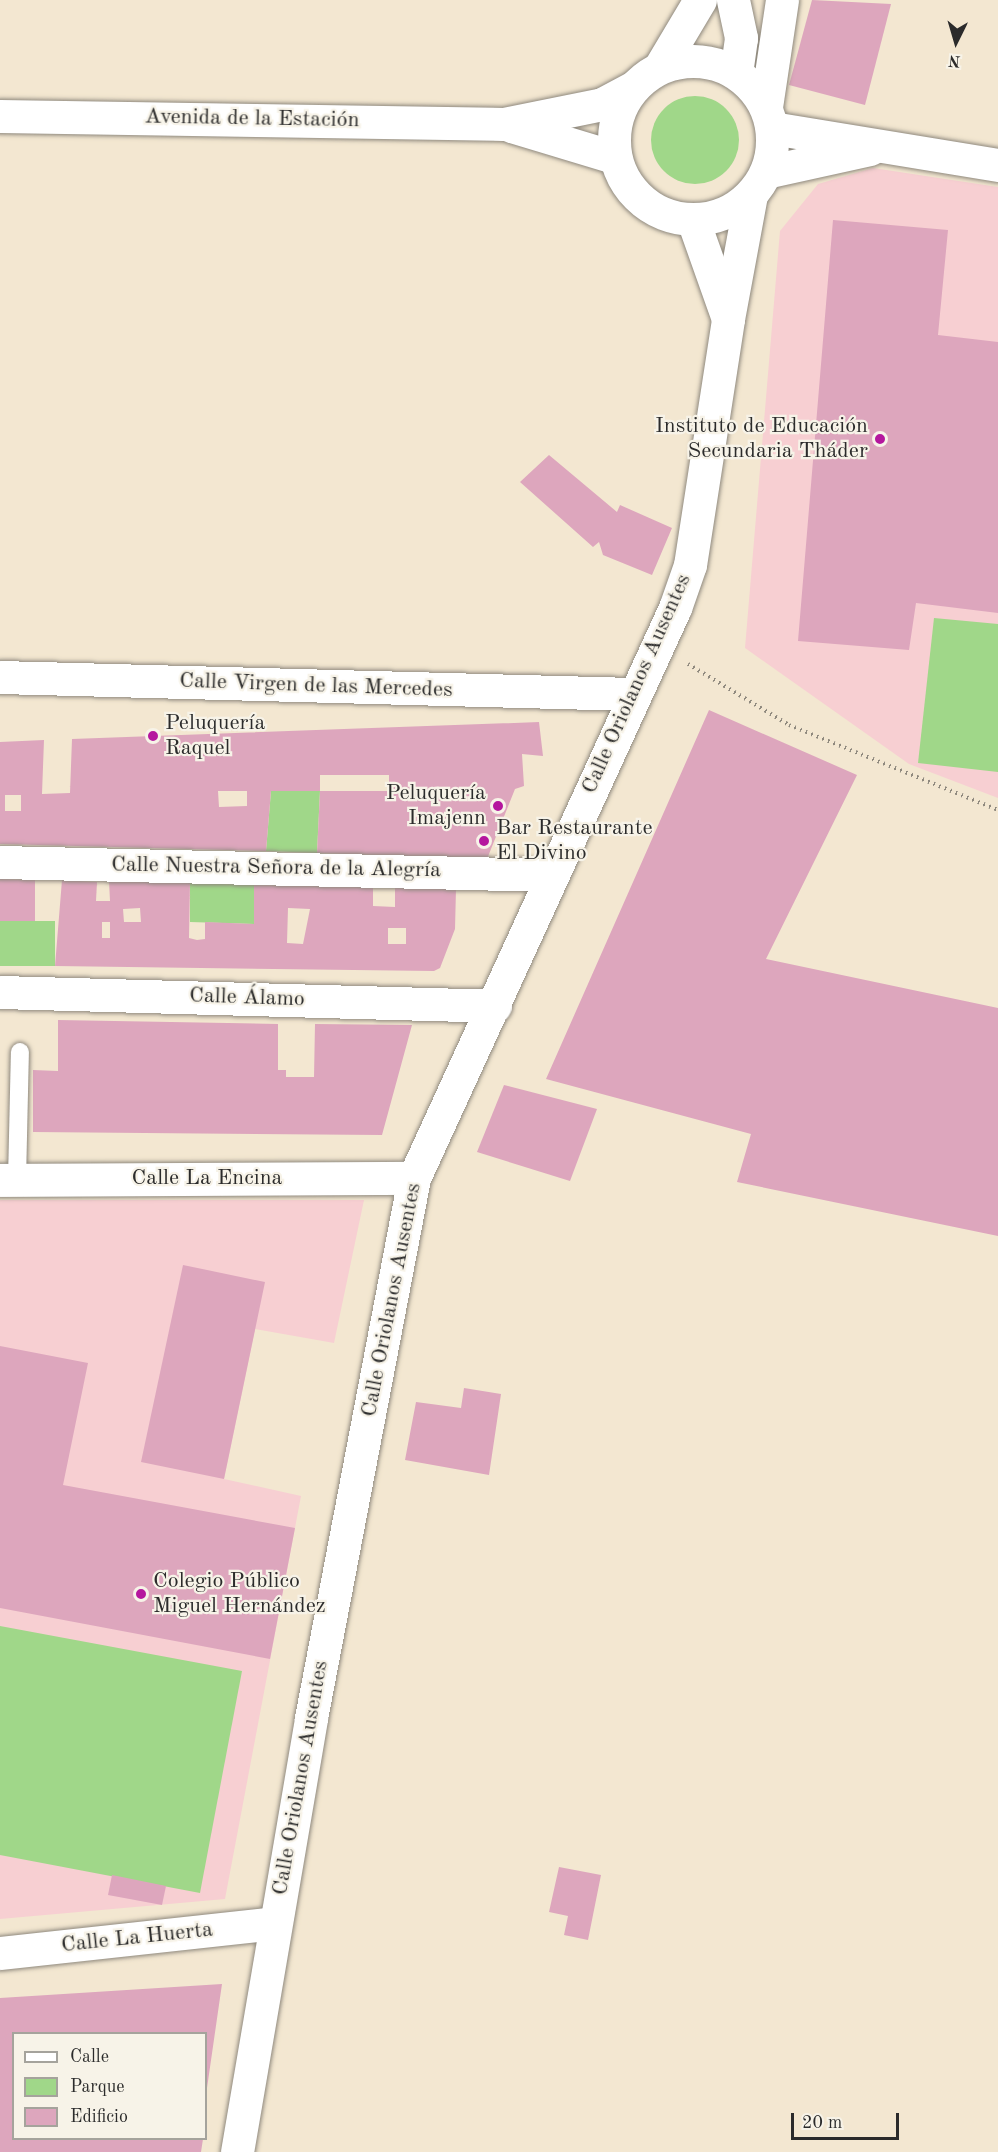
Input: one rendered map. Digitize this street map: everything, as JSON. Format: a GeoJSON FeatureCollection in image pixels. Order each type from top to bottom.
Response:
{"type":"FeatureCollection","features":[{"type":"Feature","properties":{"kind":"street"},"geometry":{"type":"LineString","coordinates":[[700,0],[660,67],[632,88],[613,132],[614,157],[624,182],[642,202],[666,215],[693,220],[714,217],[759,183],[889,145]]}},
{"type":"Feature","properties":{"kind":"street"},"geometry":{"type":"LineString","coordinates":[[732,0],[741,38],[736,73]]}},
{"type":"Feature","properties":{"kind":"street"},"geometry":{"type":"LineString","coordinates":[[759,183],[769,118],[782,0]]}},
{"type":"Feature","properties":{"kind":"street"},"geometry":{"type":"LineString","coordinates":[[660,67],[712,62],[736,73],[769,118],[889,145],[998,165]]}},
{"type":"Feature","properties":{"kind":"street","name":"Avenida de la Estación"},"geometry":{"type":"LineString","coordinates":[[0,116],[504,124],[602,104],[632,88]]}},
{"type":"Feature","properties":{"kind":"street","name":"Avenida de la Estación"},"geometry":{"type":"LineString","coordinates":[[504,124],[614,157]]}},
{"type":"Feature","properties":{"kind":"street","name":"Calle Oriolanos Ausentes"},"geometry":{"type":"LineString","coordinates":[[237,2152],[274,1923],[414,1178],[495,1005],[632,694],[658,645],[690,565],[728,319],[759,183]]}},
{"type":"Feature","properties":{"kind":"street","name":"Calle Oriolanos Ausentes"},"geometry":{"type":"LineString","coordinates":[[693,220],[728,319]]}},
{"type":"Feature","properties":{"kind":"street","name":"Calle Virgen de las Mercedes"},"geometry":{"type":"LineString","coordinates":[[0,677],[632,694]]}},
{"type":"Feature","properties":{"kind":"street","name":"Calle Nuestra Señora de la Alegría"},"geometry":{"type":"LineString","coordinates":[[0,862],[552,874]]}},
{"type":"Feature","properties":{"kind":"street","name":"Calle Álamo"},"geometry":{"type":"LineString","coordinates":[[0,992],[495,1005]]}},
{"type":"Feature","properties":{"kind":"street","name":"Calle La Encina"},"geometry":{"type":"LineString","coordinates":[[8,1180],[414,1178]]}},
{"type":"Feature","properties":{"kind":"street","name":"Calle La Huerta"},"geometry":{"type":"LineString","coordinates":[[0,1953],[274,1923]]}},
{"type":"Feature","properties":{"kind":"lane"},"geometry":{"type":"LineString","coordinates":[[8,1180],[20,1052]]}},
{"type":"Feature","properties":{"kind":"path"},"geometry":{"type":"LineString","coordinates":[[658,645],[789,725],[998,810]]}},
{"type":"Feature","properties":{"kind":"shaded area","name":"Instituto de Educación Secundaria Tháder"},"geometry":{"type":"Polygon","coordinates":[[[873,168],[998,187],[998,798],[909,764],[745,648],[780,231],[818,184],[873,168]]]}},
{"type":"Feature","properties":{"kind":"shaded area","name":"Colegio Público Miguel Hernández"},"geometry":{"type":"Polygon","coordinates":[[[0,1200],[364,1200],[334,1343],[255,1329],[224,1479],[301,1496],[225,1899],[0,1919],[0,1200]]]}},
{"type":"Feature","properties":{"kind":"green space"},"geometry":{"type":"Polygon","coordinates":[[[686,96],[704,96],[720,103],[732,115],[739,131],[739,149],[732,165],[720,177],[704,184],[686,184],[670,177],[658,165],[651,149],[651,131],[658,115],[670,103],[686,96]]]}},
{"type":"Feature","properties":{"kind":"green space"},"geometry":{"type":"Polygon","coordinates":[[[934,618],[998,624],[998,772],[918,763],[934,618]]]}},
{"type":"Feature","properties":{"kind":"green space"},"geometry":{"type":"Polygon","coordinates":[[[271,791],[320,791],[317,853],[266,851],[271,791]]]}},
{"type":"Feature","properties":{"kind":"green space"},"geometry":{"type":"Polygon","coordinates":[[[190,883],[254,885],[254,924],[190,922],[190,883]]]}},
{"type":"Feature","properties":{"kind":"green space"},"geometry":{"type":"Polygon","coordinates":[[[0,921],[55,921],[55,966],[0,966],[0,921]]]}},
{"type":"Feature","properties":{"kind":"green space"},"geometry":{"type":"Polygon","coordinates":[[[0,1626],[242,1671],[200,1893],[0,1855],[0,1626]]]}},
{"type":"Feature","properties":{"kind":"building"},"geometry":{"type":"Polygon","coordinates":[[[812,0],[891,4],[865,105],[789,85],[812,0]]]}},
{"type":"Feature","properties":{"kind":"building"},"geometry":{"type":"Polygon","coordinates":[[[833,220],[948,230],[938,335],[998,342],[998,613],[916,603],[909,650],[798,641],[833,220]]]}},
{"type":"Feature","properties":{"kind":"building"},"geometry":{"type":"Polygon","coordinates":[[[549,455],[617,512],[620,505],[672,528],[652,575],[603,555],[599,542],[593,547],[520,482],[549,455]]]}},
{"type":"Feature","properties":{"kind":"building"},"geometry":{"type":"Polygon","coordinates":[[[709,710],[857,775],[766,959],[998,1008],[998,1236],[737,1182],[751,1134],[546,1079],[709,710]]]}},
{"type":"Feature","properties":{"kind":"building"},"geometry":{"type":"Polygon","coordinates":[[[539,722],[543,756],[522,754],[524,786],[515,789],[487,859],[317,853],[320,791],[271,791],[266,851],[0,844],[0,742],[44,740],[42,794],[70,793],[72,739],[539,722]],[[320,775],[320,791],[389,791],[389,775],[320,775]],[[218,791],[219,807],[247,806],[247,791],[218,791]],[[5,795],[5,811],[21,811],[21,795],[5,795]]]}},
{"type":"Feature","properties":{"kind":"building"},"geometry":{"type":"Polygon","coordinates":[[[0,879],[35,880],[35,921],[0,921],[0,879]]]}},
{"type":"Feature","properties":{"kind":"building"},"geometry":{"type":"Polygon","coordinates":[[[62,880],[97,882],[96,901],[110,901],[109,881],[190,883],[189,938],[197,940],[205,939],[205,922],[254,924],[254,885],[373,887],[373,906],[395,907],[395,888],[456,889],[455,929],[440,968],[434,971],[55,966],[62,880]],[[140,908],[123,909],[124,922],[141,922],[140,908]],[[288,908],[287,943],[303,944],[310,909],[288,908]],[[102,922],[102,938],[110,938],[110,922],[102,922]],[[388,928],[388,944],[406,944],[406,928],[388,928]]]}},
{"type":"Feature","properties":{"kind":"building"},"geometry":{"type":"Polygon","coordinates":[[[58,1020],[278,1024],[278,1070],[286,1070],[286,1077],[314,1077],[315,1024],[412,1025],[382,1135],[33,1132],[33,1070],[58,1071],[58,1020]]]}},
{"type":"Feature","properties":{"kind":"building"},"geometry":{"type":"Polygon","coordinates":[[[504,1085],[597,1109],[570,1181],[477,1152],[504,1085]]]}},
{"type":"Feature","properties":{"kind":"building"},"geometry":{"type":"Polygon","coordinates":[[[183,1265],[265,1282],[224,1479],[141,1462],[183,1265]]]}},
{"type":"Feature","properties":{"kind":"building"},"geometry":{"type":"Polygon","coordinates":[[[0,1346],[88,1363],[63,1485],[295,1528],[270,1659],[0,1608],[0,1346]]]}},
{"type":"Feature","properties":{"kind":"building"},"geometry":{"type":"Polygon","coordinates":[[[464,1388],[501,1394],[489,1475],[405,1460],[416,1402],[461,1408],[464,1388]]]}},
{"type":"Feature","properties":{"kind":"building"},"geometry":{"type":"Polygon","coordinates":[[[559,1867],[601,1875],[588,1940],[564,1935],[568,1916],[549,1912],[559,1867]]]}},
{"type":"Feature","properties":{"kind":"building"},"geometry":{"type":"Polygon","coordinates":[[[112,1875],[166,1886],[162,1905],[108,1895],[112,1875]]]}},
{"type":"Feature","properties":{"kind":"building"},"geometry":{"type":"Polygon","coordinates":[[[222,1984],[207,2088],[207,2032],[12,2032],[12,2140],[203,2140],[201,2152],[0,2152],[0,1998],[222,1984]]]}},
{"type":"Feature","properties":{"kind":"place","name":"Instituto de Educación Secundaria Tháder"},"geometry":{"type":"Point","coordinates":[880,439]}},
{"type":"Feature","properties":{"kind":"place","name":"Peluquería Raquel"},"geometry":{"type":"Point","coordinates":[153,736]}},
{"type":"Feature","properties":{"kind":"place","name":"Peluquería Imajenn"},"geometry":{"type":"Point","coordinates":[498,806]}},
{"type":"Feature","properties":{"kind":"place","name":"Bar Restaurante El Divino"},"geometry":{"type":"Point","coordinates":[484,841]}},
{"type":"Feature","properties":{"kind":"place","name":"Colegio Público Miguel Hernández"},"geometry":{"type":"Point","coordinates":[141,1594]}}]}
